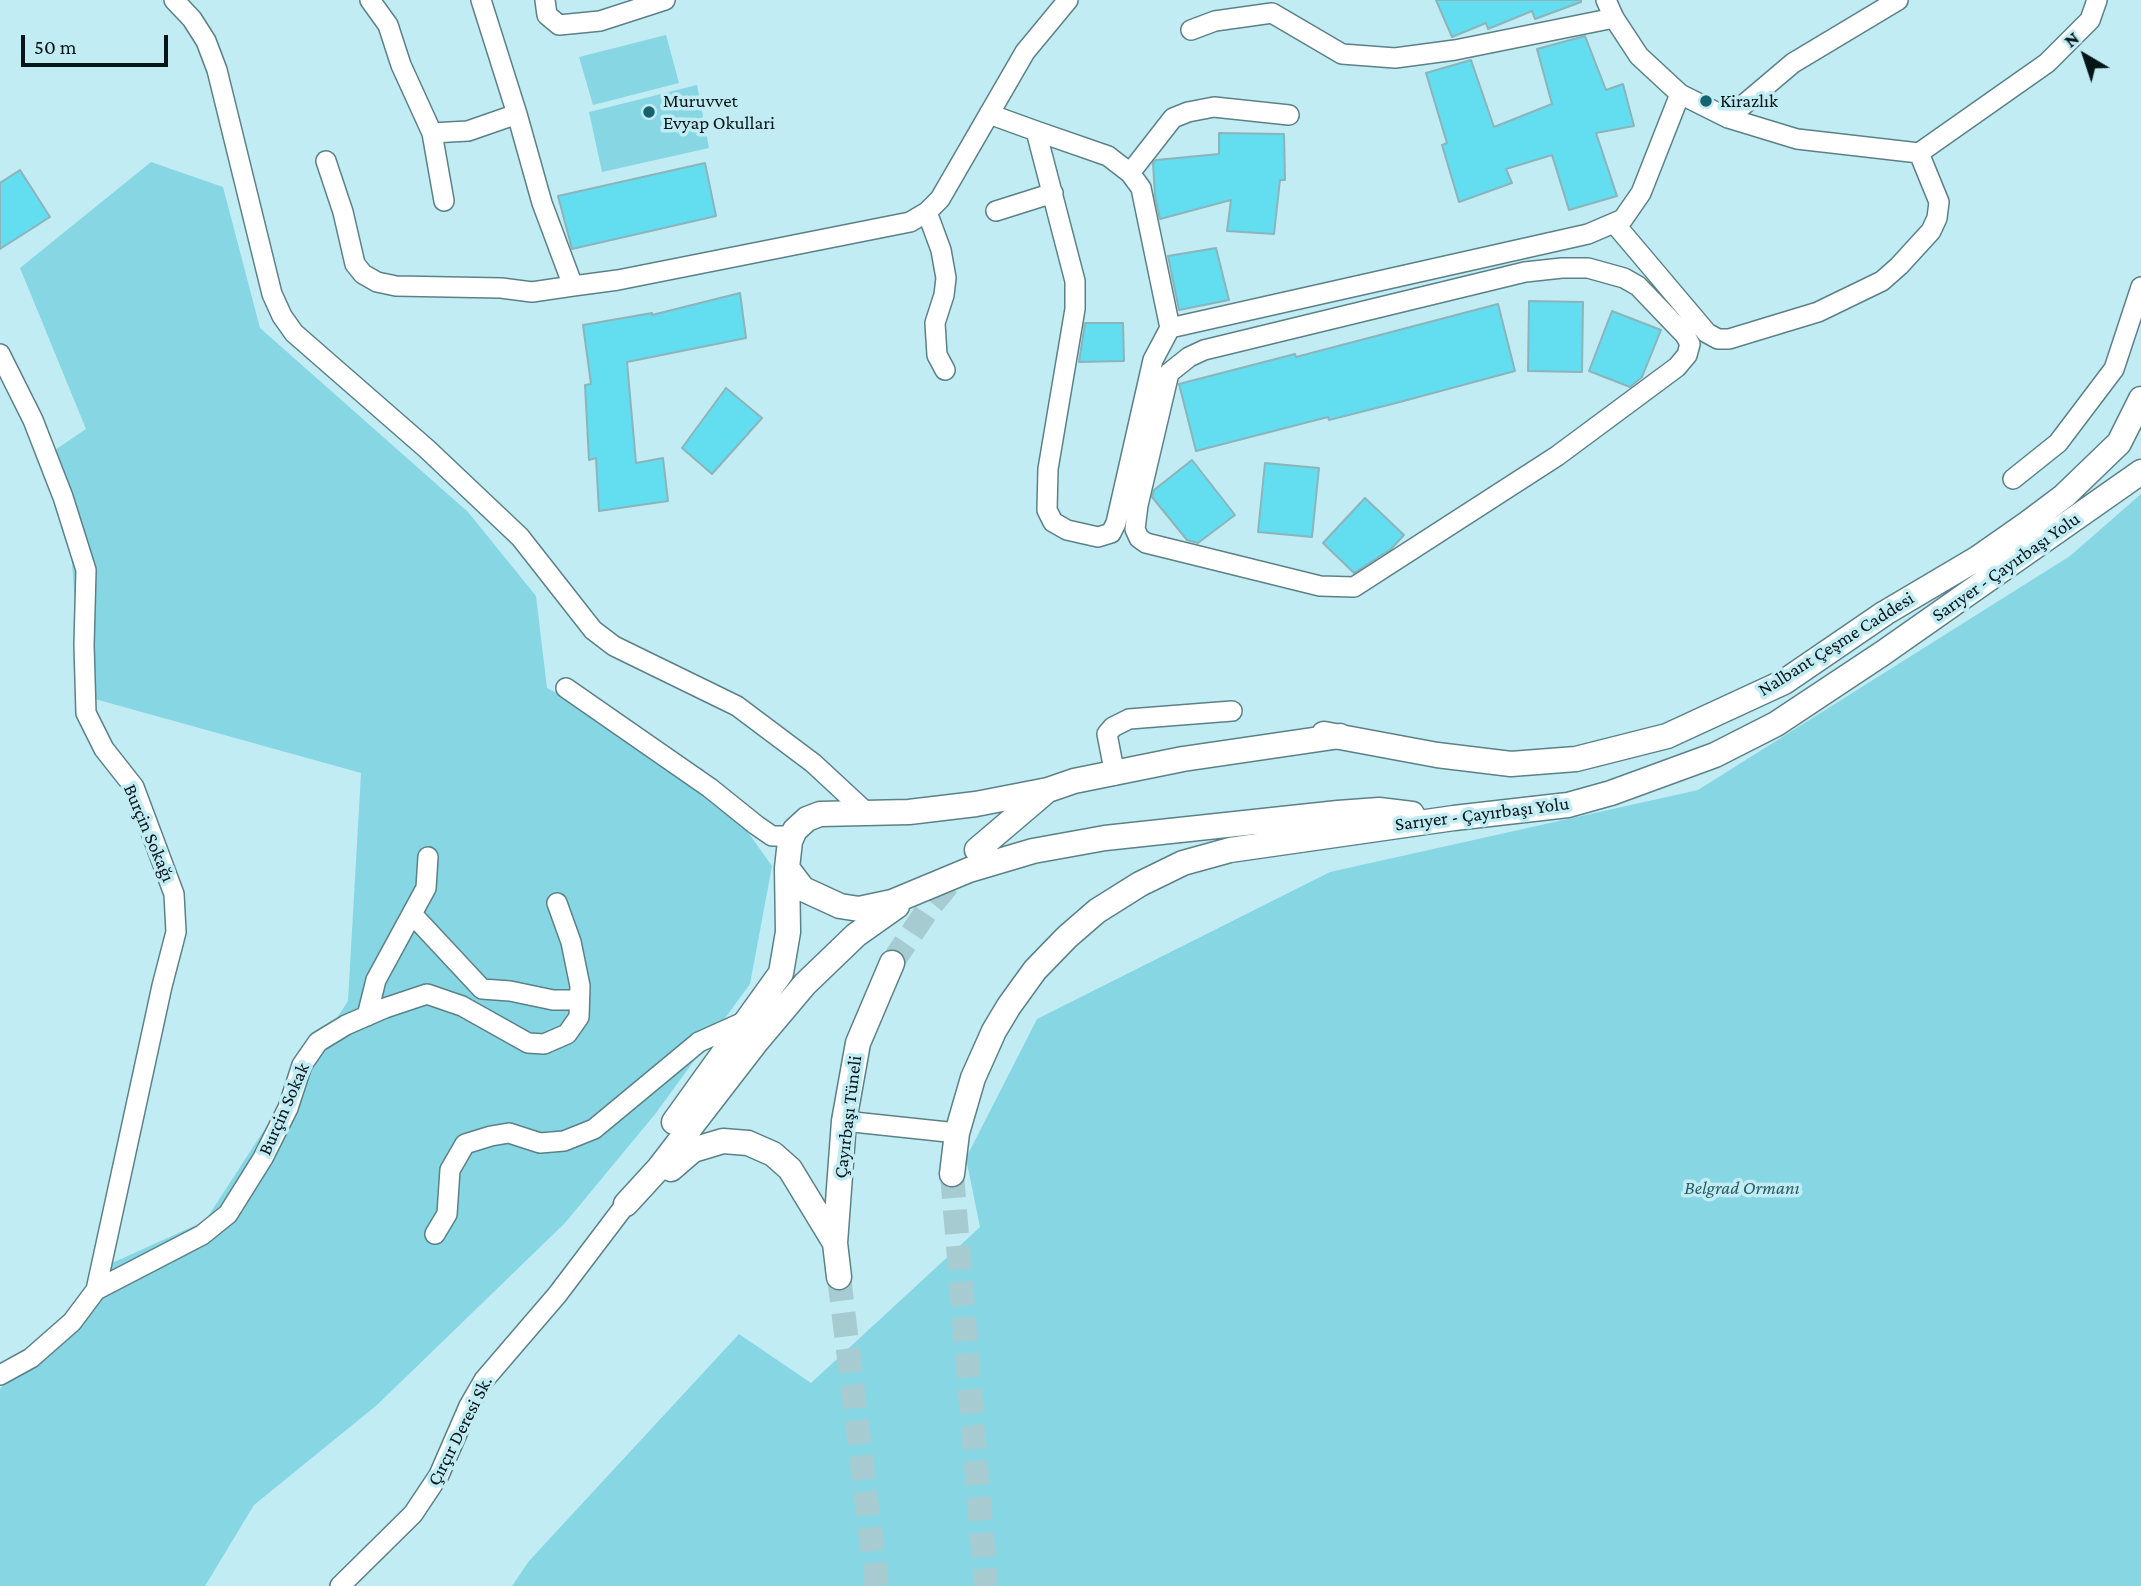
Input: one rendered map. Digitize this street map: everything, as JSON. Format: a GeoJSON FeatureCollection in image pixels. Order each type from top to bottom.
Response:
{"type":"FeatureCollection","features":[{"type":"Feature","properties":{"kind":"main road","name":"Nalbant Çeşme Caddesi"},"geometry":{"type":"LineString","coordinates":[[792,836],[807,819],[820,814],[909,812],[976,804],[1183,759],[1340,736],[1437,755],[1511,764],[1576,759],[1667,736],[1784,682],[1885,613],[1978,558],[2028,523],[2064,496],[2119,443],[2141,399]]}},
{"type":"Feature","properties":{"kind":"main road","name":"Sarıyer - Çayırbaşı Yolu"},"geometry":{"type":"LineString","coordinates":[[952,1174],[957,1133],[973,1078],[994,1031],[1009,1006],[1035,970],[1067,937],[1097,911],[1140,884],[1183,863],[1230,849],[1568,805],[1611,793],[1715,755],[1776,724],[2141,472]]}},
{"type":"Feature","properties":{"kind":"main road"},"geometry":{"type":"LineString","coordinates":[[977,850],[1048,790]]}},
{"type":"Feature","properties":{"kind":"main road"},"geometry":{"type":"LineString","coordinates":[[788,868],[803,889],[840,906],[859,909],[892,902],[968,870],[1032,851],[1105,838],[1379,810],[1454,818]]}},
{"type":"Feature","properties":{"kind":"main road"},"geometry":{"type":"LineString","coordinates":[[626,1204],[660,1141],[781,973],[788,932],[788,868],[792,836]]}},
{"type":"Feature","properties":{"kind":"main road"},"geometry":{"type":"LineString","coordinates":[[626,1204],[659,1168],[757,1041],[805,984],[885,913],[933,883]]}},
{"type":"Feature","properties":{"kind":"main road","name":"Çayırbaşı Tüneli"},"geometry":{"type":"LineString","coordinates":[[839,1277],[835,1243],[844,1121],[858,1043],[892,963]]}},
{"type":"Feature","properties":{"kind":"main road"},"geometry":{"type":"LineString","coordinates":[[626,1204],[693,1150],[723,1141],[748,1143],[773,1154],[790,1168],[835,1243]]}},
{"type":"Feature","properties":{"kind":"street"},"geometry":{"type":"LineString","coordinates":[[174,0],[192,19],[206,41],[218,70],[272,294],[294,333],[427,449],[520,537],[593,630],[614,646],[737,706],[814,763],[867,813]]}},
{"type":"Feature","properties":{"kind":"street"},"geometry":{"type":"LineString","coordinates":[[370,0],[388,24],[401,65],[432,133],[444,201]]}},
{"type":"Feature","properties":{"kind":"street"},"geometry":{"type":"LineString","coordinates":[[481,0],[542,203],[573,286]]}},
{"type":"Feature","properties":{"kind":"street"},"geometry":{"type":"LineString","coordinates":[[545,0],[547,15],[559,25],[600,21],[665,0]]}},
{"type":"Feature","properties":{"kind":"street"},"geometry":{"type":"LineString","coordinates":[[327,161],[355,264],[363,274],[377,282],[396,286],[501,288],[532,292],[618,280],[911,222],[927,212],[940,199],[1025,52],[1068,0]]}},
{"type":"Feature","properties":{"kind":"street"},"geometry":{"type":"LineString","coordinates":[[1606,0],[1614,19],[1639,56],[1680,94],[1728,118],[1797,139],[1919,153],[2048,62],[2090,20],[2097,0]]}},
{"type":"Feature","properties":{"kind":"street"},"geometry":{"type":"LineString","coordinates":[[1728,118],[1793,63],[1898,0]]}},
{"type":"Feature","properties":{"kind":"street"},"geometry":{"type":"LineString","coordinates":[[1191,30],[1215,21],[1272,13],[1342,54],[1395,58],[1455,50],[1614,19]]}},
{"type":"Feature","properties":{"kind":"street"},"geometry":{"type":"LineString","coordinates":[[1170,328],[1588,234],[1623,219],[1641,193],[1680,94]]}},
{"type":"Feature","properties":{"kind":"street"},"geometry":{"type":"LineString","coordinates":[[1130,173],[1173,118],[1188,112],[1214,107],[1289,114]]}},
{"type":"Feature","properties":{"kind":"street"},"geometry":{"type":"LineString","coordinates":[[432,133],[468,131],[517,114]]}},
{"type":"Feature","properties":{"kind":"street"},"geometry":{"type":"LineString","coordinates":[[989,114],[1108,156],[1130,173],[1141,188],[1170,328],[1153,360],[1116,523],[1111,533],[1098,537],[1067,530],[1053,522],[1046,510],[1048,469],[1075,309],[1075,281],[1036,131]]}},
{"type":"Feature","properties":{"kind":"street"},"geometry":{"type":"LineString","coordinates":[[1614,223],[1707,333],[1718,339],[1729,339],[1818,312],[1882,281],[1899,266],[1931,231],[1937,218],[1939,202],[1919,153]]}},
{"type":"Feature","properties":{"kind":"street"},"geometry":{"type":"LineString","coordinates":[[996,211],[1053,193]]}},
{"type":"Feature","properties":{"kind":"street"},"geometry":{"type":"LineString","coordinates":[[927,212],[941,250],[946,278],[935,323],[937,355],[945,370]]}},
{"type":"Feature","properties":{"kind":"street"},"geometry":{"type":"LineString","coordinates":[[1588,268],[1624,278],[1638,286],[1685,335],[1690,344],[1687,355],[1676,367],[1557,456],[1354,587],[1320,586],[1146,543],[1139,538],[1135,529],[1138,505],[1169,373],[1204,350],[1359,313],[1525,272],[1588,268]]}},
{"type":"Feature","properties":{"kind":"street"},"geometry":{"type":"LineString","coordinates":[[1353,287],[1359,313]]}},
{"type":"Feature","properties":{"kind":"street"},"geometry":{"type":"LineString","coordinates":[[2013,479],[2057,443],[2114,369],[2141,287]]}},
{"type":"Feature","properties":{"kind":"street","name":"Burçin Sokağı"},"geometry":{"type":"LineString","coordinates":[[0,354],[33,420],[63,497],[86,570],[86,713],[104,749],[134,787],[174,894],[176,932],[96,1290]]}},
{"type":"Feature","properties":{"kind":"street"},"geometry":{"type":"LineString","coordinates":[[566,688],[710,788],[756,825],[772,835],[792,836]]}},
{"type":"Feature","properties":{"kind":"street"},"geometry":{"type":"LineString","coordinates":[[1115,775],[1107,734],[1113,727],[1129,719],[1232,710]]}},
{"type":"Feature","properties":{"kind":"street"},"geometry":{"type":"LineString","coordinates":[[367,1016],[376,980],[426,888],[428,857]]}},
{"type":"Feature","properties":{"kind":"street","name":"Burçin Sokak"},"geometry":{"type":"LineString","coordinates":[[0,1376],[31,1358],[72,1322],[96,1290],[202,1235],[228,1214],[263,1158],[288,1108],[302,1065],[318,1042],[367,1016],[427,994],[462,1006],[528,1044],[544,1044],[567,1034],[579,1017],[580,986],[571,942],[557,903]]}},
{"type":"Feature","properties":{"kind":"street"},"geometry":{"type":"LineString","coordinates":[[412,914],[482,989],[510,991],[553,1000],[579,1000]]}},
{"type":"Feature","properties":{"kind":"street"},"geometry":{"type":"LineString","coordinates":[[435,1234],[447,1214],[450,1170],[465,1144],[509,1133],[540,1143],[564,1141],[594,1129],[699,1042],[748,1019]]}},
{"type":"Feature","properties":{"kind":"street"},"geometry":{"type":"LineString","coordinates":[[844,1121],[957,1133]]}},
{"type":"Feature","properties":{"kind":"street","name":"Çırçır Deresi Sk."},"geometry":{"type":"LineString","coordinates":[[340,1586],[414,1514],[439,1475],[469,1406],[484,1380],[557,1295],[626,1204]]}},
{"type":"Feature","properties":{"kind":"green space"},"geometry":{"type":"Polygon","coordinates":[[[666,35],[679,83],[593,105],[579,57],[666,35]]]}},
{"type":"Feature","properties":{"kind":"green space"},"geometry":{"type":"Polygon","coordinates":[[[697,85],[709,148],[602,172],[589,112],[697,85]]]}},
{"type":"Feature","properties":{"kind":"green space"},"geometry":{"type":"Polygon","coordinates":[[[151,162],[223,187],[260,328],[468,512],[536,596],[547,688],[703,769],[772,866],[750,984],[656,1113],[565,1223],[377,1405],[254,1505],[205,1586],[0,1586],[0,1389],[112,1263],[205,1221],[348,1001],[361,773],[95,699],[78,644],[68,508],[49,454],[86,429],[20,268],[151,162]]]}},
{"type":"Feature","properties":{"kind":"green space","name":"Belgrad Ormanı"},"geometry":{"type":"Polygon","coordinates":[[[2141,494],[2141,1586],[512,1586],[529,1561],[739,1334],[811,1383],[980,1227],[966,1158],[1037,1019],[1330,872],[1698,790],[2070,556],[2141,494]]]}},
{"type":"Feature","properties":{"kind":"building"},"geometry":{"type":"Polygon","coordinates":[[[1436,0],[1581,2],[1535,19],[1532,11],[1488,29],[1486,23],[1452,37],[1436,0]]]}},
{"type":"Feature","properties":{"kind":"building"},"geometry":{"type":"Polygon","coordinates":[[[1585,36],[1606,90],[1623,84],[1634,126],[1596,133],[1617,196],[1569,210],[1552,155],[1506,169],[1512,183],[1459,202],[1442,145],[1447,143],[1426,73],[1471,60],[1494,127],[1552,104],[1537,49],[1585,36]]]}},
{"type":"Feature","properties":{"kind":"building"},"geometry":{"type":"Polygon","coordinates":[[[1219,133],[1284,134],[1285,180],[1280,180],[1274,234],[1227,231],[1231,200],[1160,219],[1155,196],[1153,163],[1156,160],[1219,154],[1219,133]]]}},
{"type":"Feature","properties":{"kind":"building"},"geometry":{"type":"Polygon","coordinates":[[[705,163],[716,216],[572,249],[558,196],[705,163]]]}},
{"type":"Feature","properties":{"kind":"building"},"geometry":{"type":"Polygon","coordinates":[[[20,170],[50,217],[0,249],[0,183],[20,170]]]}},
{"type":"Feature","properties":{"kind":"building"},"geometry":{"type":"Polygon","coordinates":[[[1216,248],[1229,300],[1179,310],[1168,256],[1216,248]]]}},
{"type":"Feature","properties":{"kind":"building"},"geometry":{"type":"Polygon","coordinates":[[[740,293],[746,338],[627,362],[636,463],[663,458],[668,501],[599,511],[596,458],[589,460],[585,385],[591,384],[583,325],[652,315],[740,293]]]}},
{"type":"Feature","properties":{"kind":"building"},"geometry":{"type":"Polygon","coordinates":[[[1529,301],[1583,302],[1582,372],[1528,371],[1529,301]]]}},
{"type":"Feature","properties":{"kind":"building"},"geometry":{"type":"Polygon","coordinates":[[[1498,304],[1515,371],[1329,420],[1328,417],[1196,451],[1179,384],[1295,354],[1296,357],[1498,304]]]}},
{"type":"Feature","properties":{"kind":"building"},"geometry":{"type":"Polygon","coordinates":[[[1612,311],[1661,330],[1642,377],[1630,387],[1589,371],[1612,311]]]}},
{"type":"Feature","properties":{"kind":"building"},"geometry":{"type":"Polygon","coordinates":[[[1085,323],[1123,323],[1124,361],[1079,362],[1085,323]]]}},
{"type":"Feature","properties":{"kind":"building"},"geometry":{"type":"Polygon","coordinates":[[[726,388],[762,418],[712,474],[682,448],[726,388]]]}},
{"type":"Feature","properties":{"kind":"building"},"geometry":{"type":"Polygon","coordinates":[[[1192,460],[1235,515],[1198,543],[1187,540],[1152,497],[1154,490],[1192,460]]]}},
{"type":"Feature","properties":{"kind":"building"},"geometry":{"type":"Polygon","coordinates":[[[1265,463],[1319,468],[1312,537],[1258,532],[1265,463]]]}},
{"type":"Feature","properties":{"kind":"building"},"geometry":{"type":"Polygon","coordinates":[[[1365,498],[1404,535],[1391,549],[1354,573],[1323,543],[1365,498]]]}},
{"type":"Feature","properties":{"kind":"tunnel"},"geometry":{"type":"LineString","coordinates":[[892,963],[928,909],[958,872]]}},
{"type":"Feature","properties":{"kind":"tunnel"},"geometry":{"type":"LineString","coordinates":[[952,1174],[986,1586]]}},
{"type":"Feature","properties":{"kind":"tunnel"},"geometry":{"type":"LineString","coordinates":[[839,1277],[877,1586]]}},
{"type":"Feature","properties":{"kind":"place","name":"Kirazlık"},"geometry":{"type":"Point","coordinates":[1706,101]}},
{"type":"Feature","properties":{"kind":"place","name":"Muruvvet Evyap Okullari"},"geometry":{"type":"Point","coordinates":[649,112]}}]}
